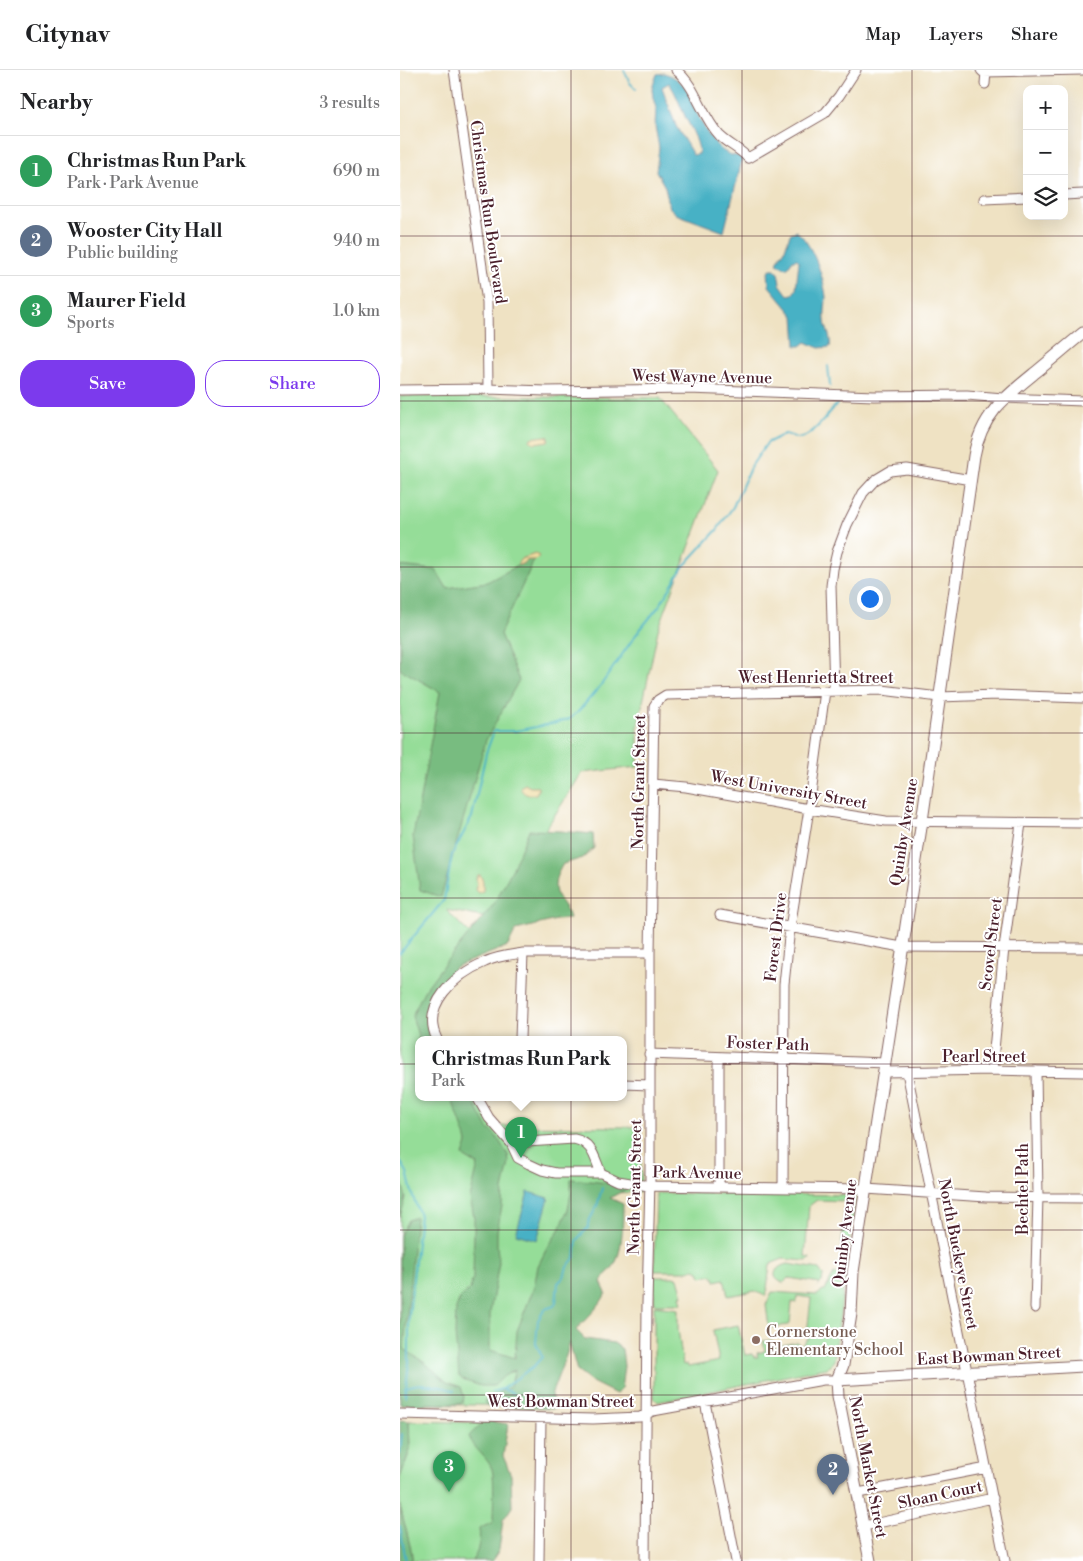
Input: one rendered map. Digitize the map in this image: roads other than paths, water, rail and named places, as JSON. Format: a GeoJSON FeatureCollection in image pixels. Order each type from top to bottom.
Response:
{"type":"FeatureCollection","features":[{"type":"Feature","properties":{"kind":"main road","name":"Quinby Avenue"},"geometry":{"type":"LineString","coordinates":[[837,1380],[843,1365],[850,1322],[853,1290],[852,1279],[922,822],[978,437],[986,419],[1003,398],[1083,333]]}},
{"type":"Feature","properties":{"kind":"main road","name":"East Bowman Street"},"geometry":{"type":"LineString","coordinates":[[837,1380],[967,1368],[1083,1366]]}},
{"type":"Feature","properties":{"kind":"main road","name":"North Market Street"},"geometry":{"type":"LineString","coordinates":[[837,1380],[838,1396],[870,1561]]}},
{"type":"Feature","properties":{"kind":"street","name":"Christmas Run Boulevard"},"geometry":{"type":"LineString","coordinates":[[454,70],[487,302],[488,389]]}},
{"type":"Feature","properties":{"kind":"street"},"geometry":{"type":"LineString","coordinates":[[676,70],[687,80],[695,93],[700,107],[720,136],[748,158],[825,113],[856,70]]}},
{"type":"Feature","properties":{"kind":"street"},"geometry":{"type":"LineString","coordinates":[[985,84],[983,71],[1083,70]]}},
{"type":"Feature","properties":{"kind":"street"},"geometry":{"type":"LineString","coordinates":[[1068,195],[1083,194]]}},
{"type":"Feature","properties":{"kind":"street"},"geometry":{"type":"LineString","coordinates":[[984,199],[1023,197]]}},
{"type":"Feature","properties":{"kind":"street","name":"West Wayne Avenue"},"geometry":{"type":"LineString","coordinates":[[400,390],[488,389],[546,391],[689,389],[874,396],[967,395],[1083,401]]}},
{"type":"Feature","properties":{"kind":"street"},"geometry":{"type":"LineString","coordinates":[[834,691],[831,586],[833,569],[847,524],[863,493],[875,480],[890,471],[907,469],[971,480]]}},
{"type":"Feature","properties":{"kind":"street","name":"West Henrietta Street"},"geometry":{"type":"LineString","coordinates":[[692,694],[882,690],[939,696],[997,695],[1083,698]]}},
{"type":"Feature","properties":{"kind":"street","name":"Forest Drive"},"geometry":{"type":"LineString","coordinates":[[783,1188],[784,984],[790,928],[825,691]]}},
{"type":"Feature","properties":{"kind":"street","name":"North Grant Street"},"geometry":{"type":"LineString","coordinates":[[645,1561],[654,706],[666,694],[692,694]]}},
{"type":"Feature","properties":{"kind":"street","name":"West University Street"},"geometry":{"type":"LineString","coordinates":[[653,784],[686,787],[809,809],[886,820],[1083,823]]}},
{"type":"Feature","properties":{"kind":"street","name":"Scovel Street"},"geometry":{"type":"LineString","coordinates":[[992,1070],[1004,948],[1021,823]]}},
{"type":"Feature","properties":{"kind":"street"},"geometry":{"type":"LineString","coordinates":[[720,915],[902,947],[1083,948]]}},
{"type":"Feature","properties":{"kind":"street"},"geometry":{"type":"LineString","coordinates":[[520,1036],[523,953]]}},
{"type":"Feature","properties":{"kind":"street"},"geometry":{"type":"LineString","coordinates":[[436,1036],[432,1022],[434,1009],[446,990],[460,975],[485,961],[523,953],[650,953]]}},
{"type":"Feature","properties":{"kind":"street","name":"Foster Path"},"geometry":{"type":"LineString","coordinates":[[649,1054],[783,1058],[885,1067]]}},
{"type":"Feature","properties":{"kind":"street"},"geometry":{"type":"LineString","coordinates":[[719,1057],[719,1187]]}},
{"type":"Feature","properties":{"kind":"street","name":"Pearl Street"},"geometry":{"type":"LineString","coordinates":[[885,1067],[907,1072],[992,1070],[1083,1072]]}},
{"type":"Feature","properties":{"kind":"street","name":"Bechtel Path"},"geometry":{"type":"LineString","coordinates":[[1036,1071],[1038,1196],[1036,1308]]}},
{"type":"Feature","properties":{"kind":"street","name":"North Buckeye Street"},"geometry":{"type":"LineString","coordinates":[[907,1072],[1005,1561]]}},
{"type":"Feature","properties":{"kind":"street"},"geometry":{"type":"LineString","coordinates":[[627,1084],[650,1085]]}},
{"type":"Feature","properties":{"kind":"street","name":"Park Avenue"},"geometry":{"type":"LineString","coordinates":[[480,1101],[489,1118],[511,1143],[518,1158],[542,1170],[571,1174],[601,1173],[618,1181],[649,1186],[866,1189],[986,1197],[1038,1196],[1083,1198]]}},
{"type":"Feature","properties":{"kind":"street"},"geometry":{"type":"LineString","coordinates":[[511,1143],[582,1140],[592,1150],[601,1173]]}},
{"type":"Feature","properties":{"kind":"street","name":"West Bowman Street"},"geometry":{"type":"LineString","coordinates":[[404,1415],[541,1418],[640,1416],[654,1411],[823,1380],[837,1380]]}},
{"type":"Feature","properties":{"kind":"street"},"geometry":{"type":"LineString","coordinates":[[705,1402],[736,1561]]}},
{"type":"Feature","properties":{"kind":"street"},"geometry":{"type":"LineString","coordinates":[[539,1561],[541,1418]]}},
{"type":"Feature","properties":{"kind":"street"},"geometry":{"type":"LineString","coordinates":[[858,1492],[987,1468]]}},
{"type":"Feature","properties":{"kind":"street","name":"Sloan Court"},"geometry":{"type":"LineString","coordinates":[[864,1526],[993,1498]]}},
{"type":"Feature","properties":{"kind":"water"},"geometry":{"type":"Polygon","coordinates":[[[664,73],[681,83],[687,90],[710,137],[724,151],[731,155],[740,156],[742,160],[724,232],[676,214],[670,208],[665,187],[656,171],[659,148],[655,126],[656,108],[652,88],[657,74],[664,73]],[[669,83],[662,87],[676,126],[693,155],[699,154],[694,135],[669,83]]]}},
{"type":"Feature","properties":{"kind":"water"},"geometry":{"type":"Polygon","coordinates":[[[796,231],[802,236],[812,252],[823,280],[826,297],[825,321],[830,347],[819,348],[806,342],[801,346],[796,346],[794,316],[769,286],[768,271],[775,269],[778,272],[780,284],[788,295],[793,294],[796,289],[799,261],[797,259],[793,260],[787,268],[777,264],[791,233],[796,231]]]}},
{"type":"Feature","properties":{"kind":"water"},"geometry":{"type":"Polygon","coordinates":[[[528,1192],[549,1198],[537,1240],[516,1234],[528,1192]]]}},
{"type":"Feature","properties":{"kind":"waterway"},"geometry":{"type":"LineString","coordinates":[[624,70],[630,83],[636,89]]}},
{"type":"Feature","properties":{"kind":"waterway"},"geometry":{"type":"LineString","coordinates":[[828,366],[830,386]]}},
{"type":"Feature","properties":{"kind":"waterway"},"geometry":{"type":"LineString","coordinates":[[400,953],[444,900],[452,855],[472,817],[486,753],[494,731],[515,731],[556,723],[569,719],[578,712],[601,685],[635,636],[660,605],[683,567],[717,530],[733,507],[750,468],[767,443],[785,434],[797,438],[808,435],[837,404]]}},
{"type":"Feature","properties":{"kind":"waterway"},"geometry":{"type":"LineString","coordinates":[[400,1161],[407,1172],[420,1215],[409,1316],[409,1363],[405,1396]]}},
{"type":"Feature","properties":{"kind":"waterway"},"geometry":{"type":"LineString","coordinates":[[502,1389],[534,1366],[542,1357],[536,1343],[538,1320],[545,1309],[554,1306],[556,1303],[558,1283],[564,1277],[567,1267],[575,1257],[577,1241],[588,1228],[588,1223],[597,1206],[602,1188]]}},
{"type":"Feature","properties":{"kind":"waterway"},"geometry":{"type":"LineString","coordinates":[[405,1388],[423,1384],[454,1390]]}},
{"type":"Feature","properties":{"kind":"waterway"},"geometry":{"type":"LineString","coordinates":[[492,1392],[502,1389],[513,1393]]}},
{"type":"Feature","properties":{"kind":"waterway"},"geometry":{"type":"LineString","coordinates":[[400,1454],[402,1434]]}},
{"type":"Feature","properties":{"kind":"waterway"},"geometry":{"type":"LineString","coordinates":[[400,1526],[406,1561]]}},
{"type":"Feature","properties":{"kind":"place","name":"Christmas Run Park"},"geometry":{"type":"Point","coordinates":[521,1158]}},
{"type":"Feature","properties":{"kind":"place","name":"Cornerstone Elementary School"},"geometry":{"type":"Point","coordinates":[756,1340]}},
{"type":"Feature","properties":{"kind":"place","name":"Maurer Field"},"geometry":{"type":"Point","coordinates":[449,1492]}},
{"type":"Feature","properties":{"kind":"place","name":"Wooster City Hall"},"geometry":{"type":"Point","coordinates":[833,1495]}}]}
